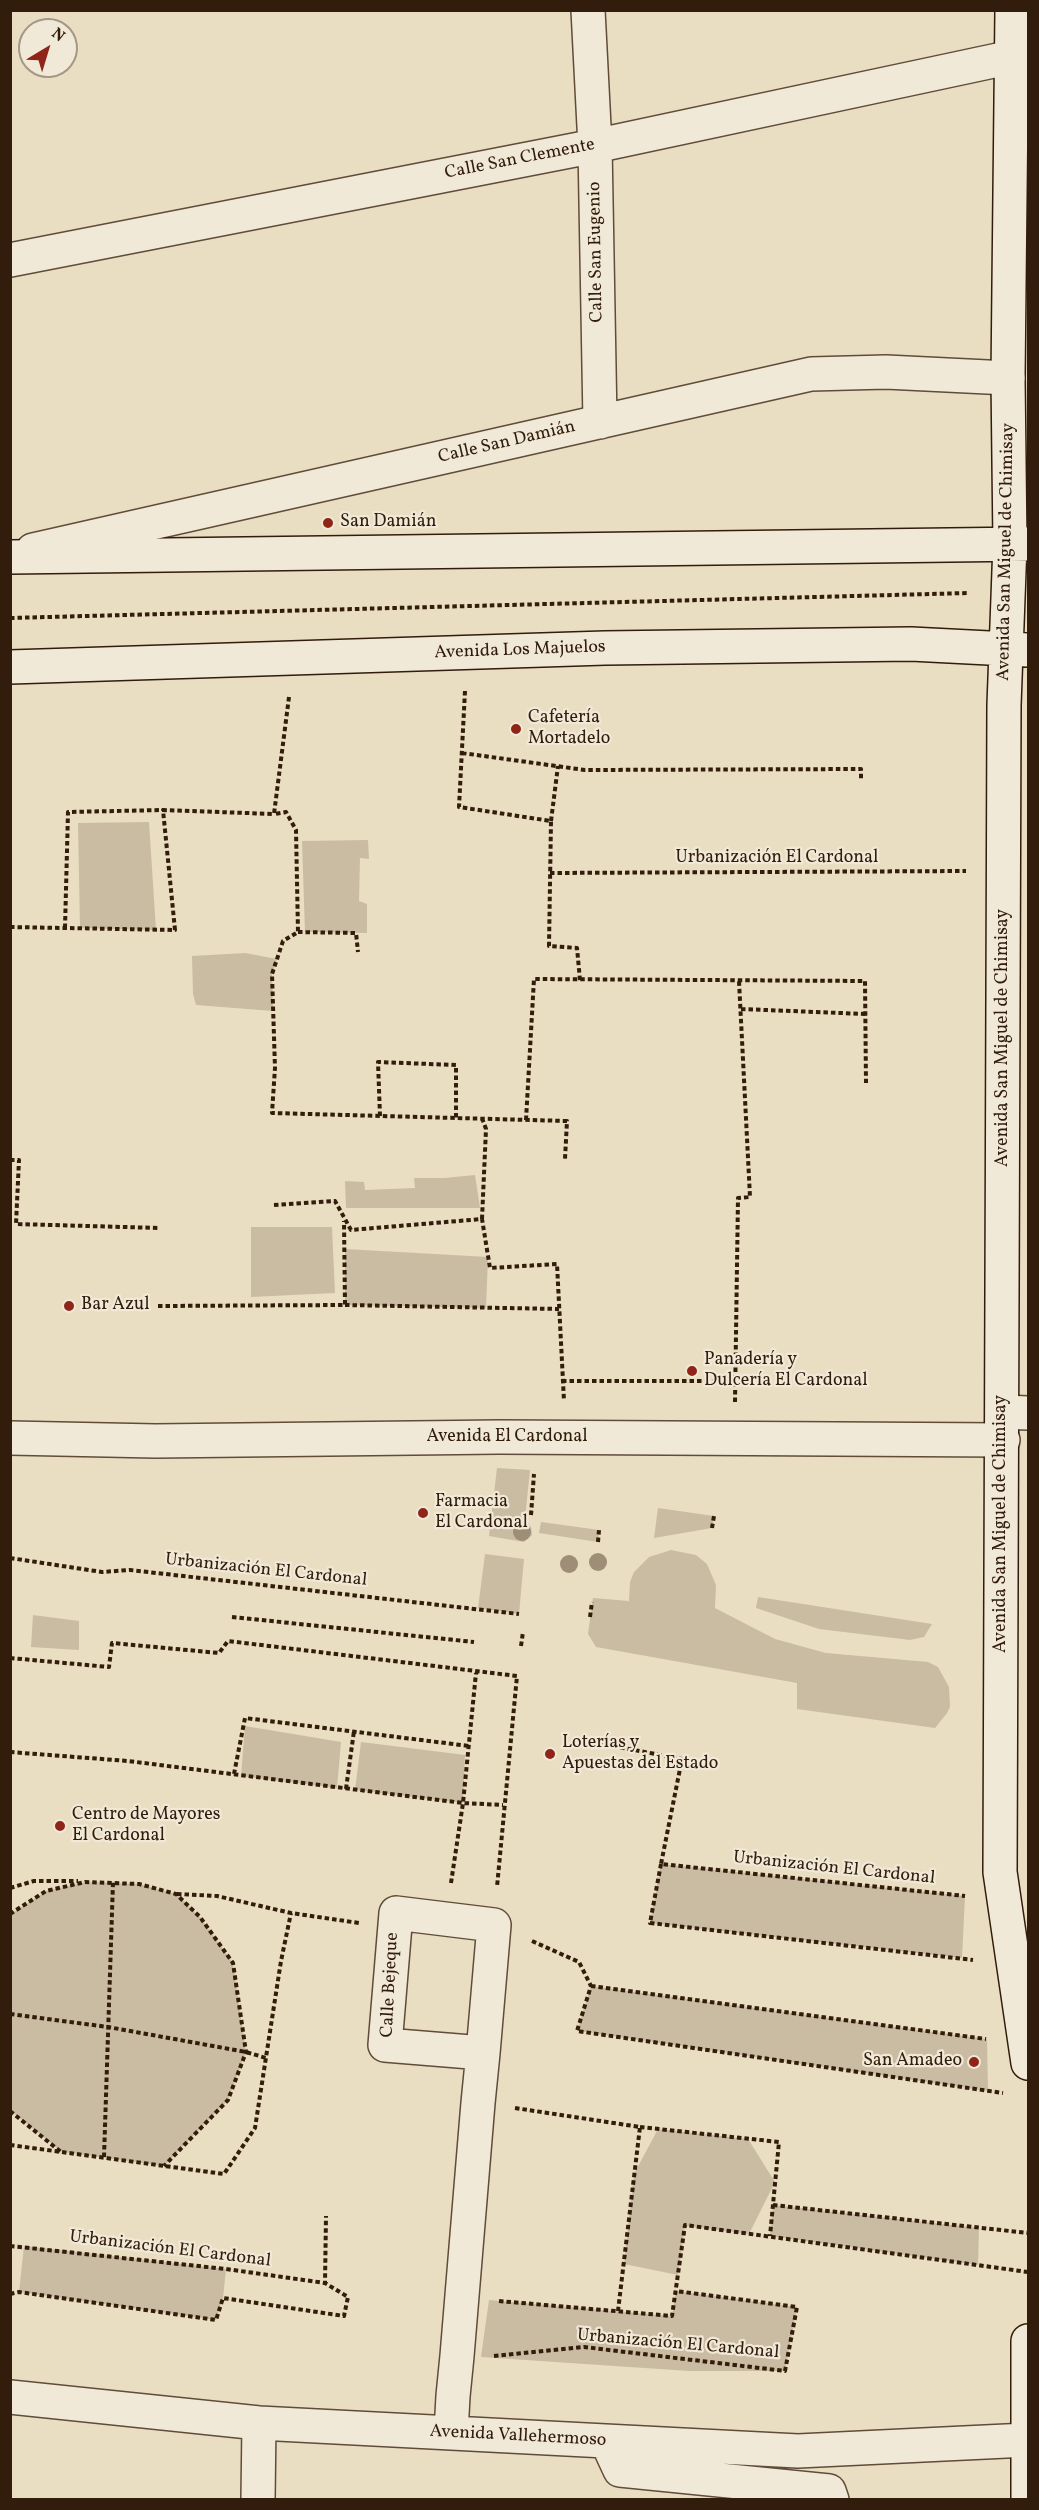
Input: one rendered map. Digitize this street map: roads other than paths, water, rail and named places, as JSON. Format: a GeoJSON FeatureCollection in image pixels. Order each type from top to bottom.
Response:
{"type":"FeatureCollection","features":[{"type":"Feature","properties":{"kind":"street","name":"Calle San Eugenio"},"geometry":{"type":"LineString","coordinates":[[588,10],[595,146],[600,422]]}},
{"type":"Feature","properties":{"kind":"street","name":"Avenida San Miguel de Chimisay"},"geometry":{"type":"LineString","coordinates":[[1012,10],[1020,57],[1008,378],[1019,544],[1009,594],[1018,650],[1004,705],[1004,871],[1012,1422],[1000,1872],[1004,1901],[1021,1964],[1027,2053]]}},
{"type":"Feature","properties":{"kind":"street","name":"Calle San Clemente"},"geometry":{"type":"LineString","coordinates":[[10,260],[595,146],[1020,57]]}},
{"type":"Feature","properties":{"kind":"street","name":"Calle San Damián"},"geometry":{"type":"LineString","coordinates":[[10,556],[811,374],[885,372],[1008,378]]}},
{"type":"Feature","properties":{"kind":"street"},"geometry":{"type":"LineString","coordinates":[[10,556],[1019,544]]}},
{"type":"Feature","properties":{"kind":"street","name":"Avenida Los Majuelos"},"geometry":{"type":"LineString","coordinates":[[10,667],[605,648],[911,644],[1018,650]]}},
{"type":"Feature","properties":{"kind":"street","name":"Avenida El Cardonal"},"geometry":{"type":"LineString","coordinates":[[10,1438],[156,1441],[567,1438],[1012,1422]]}},
{"type":"Feature","properties":{"kind":"street","name":"Calle Bejeque"},"geometry":{"type":"LineString","coordinates":[[396,1913],[494,1924],[483,2054],[385,2045],[396,1913]]}},
{"type":"Feature","properties":{"kind":"street"},"geometry":{"type":"LineString","coordinates":[[451,2433],[483,2054]]}},
{"type":"Feature","properties":{"kind":"street"},"geometry":{"type":"LineString","coordinates":[[1028,2469],[1029,2341]]}},
{"type":"Feature","properties":{"kind":"street","name":"Avenida Vallehermoso"},"geometry":{"type":"LineString","coordinates":[[10,2397],[259,2423],[798,2451],[1028,2469]]}},
{"type":"Feature","properties":{"kind":"street"},"geometry":{"type":"LineString","coordinates":[[258,2499],[259,2423]]}},
{"type":"Feature","properties":{"kind":"street"},"geometry":{"type":"LineString","coordinates":[[607,2442],[620,2470],[829,2491],[832,2499]]}},
{"type":"Feature","properties":{"kind":"place","name":"San Damián"},"geometry":{"type":"Point","coordinates":[328,523]}},
{"type":"Feature","properties":{"kind":"place","name":"Cafetería Mortadelo"},"geometry":{"type":"Point","coordinates":[516,729]}},
{"type":"Feature","properties":{"kind":"place","name":"Bar Azul"},"geometry":{"type":"Point","coordinates":[69,1306]}},
{"type":"Feature","properties":{"kind":"place","name":"Panadería y Dulcería El Cardonal"},"geometry":{"type":"Point","coordinates":[692,1371]}},
{"type":"Feature","properties":{"kind":"place","name":"Farmacia El Cardonal"},"geometry":{"type":"Point","coordinates":[423,1513]}},
{"type":"Feature","properties":{"kind":"place","name":"Loterías y Apuestas del Estado"},"geometry":{"type":"Point","coordinates":[550,1754]}},
{"type":"Feature","properties":{"kind":"place","name":"Centro de Mayores El Cardonal"},"geometry":{"type":"Point","coordinates":[60,1826]}},
{"type":"Feature","properties":{"kind":"place","name":"San Amadeo"},"geometry":{"type":"Point","coordinates":[974,2062]}}]}
